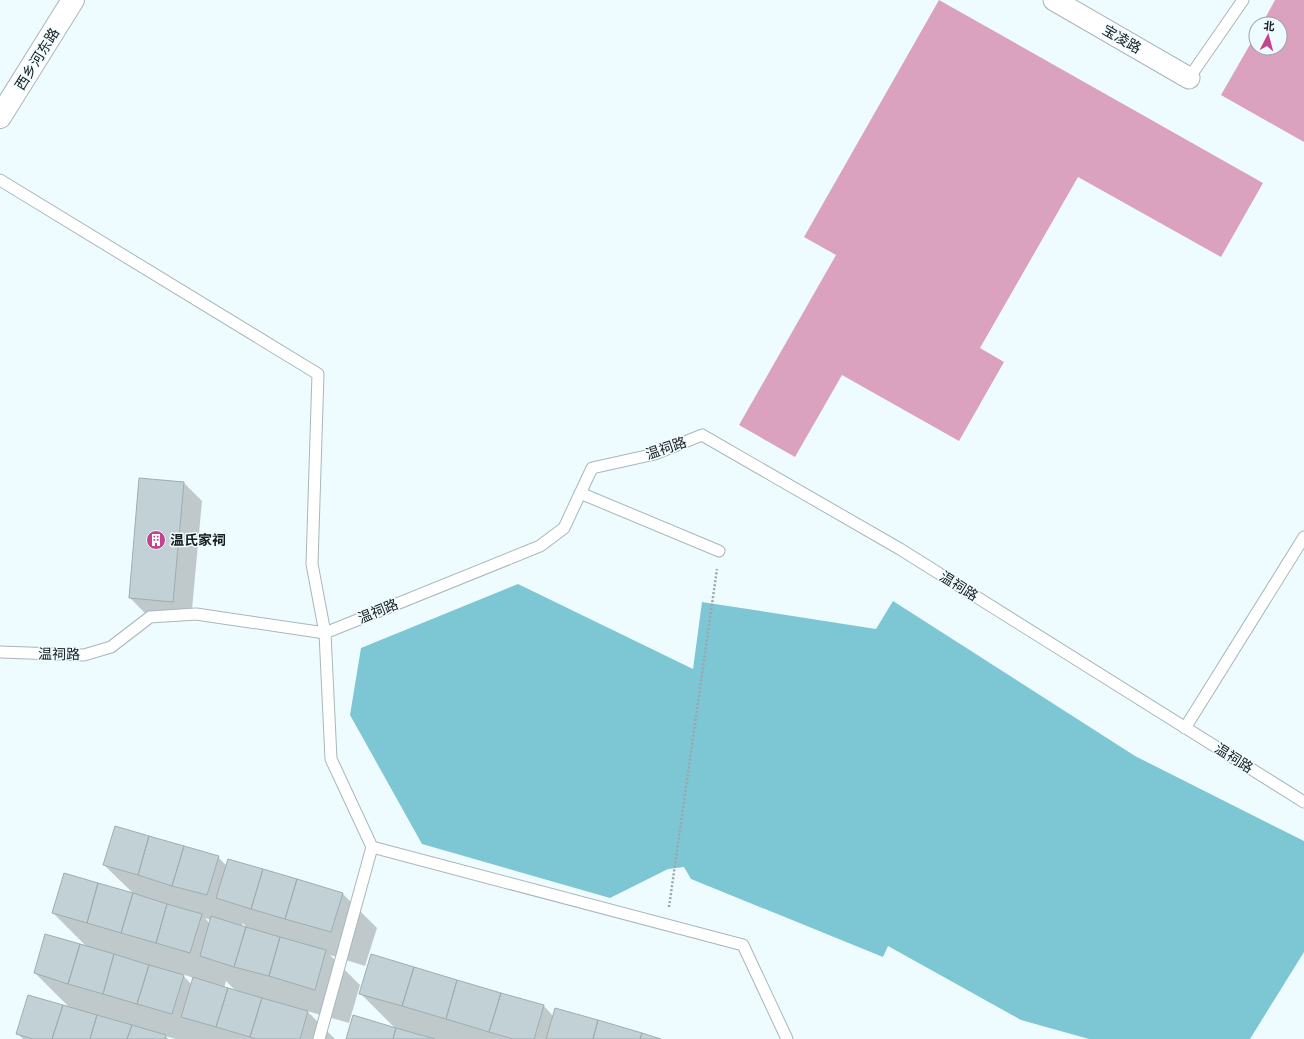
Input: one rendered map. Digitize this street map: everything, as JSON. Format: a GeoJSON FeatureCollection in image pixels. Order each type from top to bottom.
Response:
{"type":"FeatureCollection","features":[{"type":"Feature","properties":{"kind":"street","name":"西乡河东路"},"geometry":{"type":"LineString","coordinates":[[0,117],[74,0]]}},
{"type":"Feature","properties":{"kind":"street","name":"宝凌路"},"geometry":{"type":"LineString","coordinates":[[1054,0],[1189,78]]}},
{"type":"Feature","properties":{"kind":"lane"},"geometry":{"type":"LineString","coordinates":[[1189,78],[1243,0]]}},
{"type":"Feature","properties":{"kind":"lane"},"geometry":{"type":"LineString","coordinates":[[0,180],[318,374],[312,564],[324,633],[331,759],[372,847],[319,1039]]}},
{"type":"Feature","properties":{"kind":"lane","name":"温祠路"},"geometry":{"type":"LineString","coordinates":[[0,652],[84,655],[111,647],[150,617],[196,614],[324,633],[540,546],[564,528],[592,468],[655,454],[702,435],[900,549],[1304,802]]}},
{"type":"Feature","properties":{"kind":"lane"},"geometry":{"type":"LineString","coordinates":[[580,493],[719,551]]}},
{"type":"Feature","properties":{"kind":"lane"},"geometry":{"type":"LineString","coordinates":[[1185,728],[1304,537]]}},
{"type":"Feature","properties":{"kind":"lane"},"geometry":{"type":"LineString","coordinates":[[372,847],[743,945],[787,1039]]}},
{"type":"Feature","properties":{"kind":"path"},"geometry":{"type":"LineString","coordinates":[[667,925],[719,551]]}},
{"type":"Feature","properties":{"kind":"shaded area"},"geometry":{"type":"Polygon","coordinates":[[[939,0],[1263,183],[1221,257],[1078,177],[980,348],[1004,362],[959,441],[842,375],[795,457],[739,425],[836,255],[804,237],[939,0]]]}},
{"type":"Feature","properties":{"kind":"shaded area"},"geometry":{"type":"Polygon","coordinates":[[[1275,0],[1304,0],[1304,142],[1221,95],[1248,48],[1248,56],[1288,56],[1288,16],[1266,16],[1275,0]]]}},
{"type":"Feature","properties":{"kind":"water"},"geometry":{"type":"Polygon","coordinates":[[[518,584],[693,669],[702,602],[876,629],[893,601],[1135,756],[1304,841],[1304,952],[1250,1039],[1089,1039],[1021,1020],[888,946],[883,957],[691,879],[684,867],[668,869],[610,898],[422,844],[350,715],[361,648],[518,584]]]}},
{"type":"Feature","properties":{"kind":"building","name":"温氏家祠"},"geometry":{"type":"Polygon","coordinates":[[[139,478],[184,482],[173,602],[129,598],[139,478]]]}},
{"type":"Feature","properties":{"kind":"building"},"geometry":{"type":"Polygon","coordinates":[[[115,826],[149,836],[138,875],[103,865],[115,826]]]}},
{"type":"Feature","properties":{"kind":"building"},"geometry":{"type":"Polygon","coordinates":[[[149,836],[184,846],[172,886],[138,875],[149,836]]]}},
{"type":"Feature","properties":{"kind":"building"},"geometry":{"type":"Polygon","coordinates":[[[184,846],[219,856],[207,895],[172,886],[184,846]]]}},
{"type":"Feature","properties":{"kind":"building"},"geometry":{"type":"Polygon","coordinates":[[[228,859],[263,869],[251,909],[216,898],[228,859]]]}},
{"type":"Feature","properties":{"kind":"building"},"geometry":{"type":"Polygon","coordinates":[[[263,869],[297,879],[285,919],[251,909],[263,869]]]}},
{"type":"Feature","properties":{"kind":"building"},"geometry":{"type":"Polygon","coordinates":[[[64,873],[98,883],[87,923],[52,913],[64,873]]]}},
{"type":"Feature","properties":{"kind":"building"},"geometry":{"type":"Polygon","coordinates":[[[297,879],[343,893],[331,932],[285,919],[297,879]]]}},
{"type":"Feature","properties":{"kind":"building"},"geometry":{"type":"Polygon","coordinates":[[[98,883],[133,893],[121,933],[87,923],[98,883]]]}},
{"type":"Feature","properties":{"kind":"building"},"geometry":{"type":"Polygon","coordinates":[[[133,893],[167,904],[156,943],[121,933],[133,893]]]}},
{"type":"Feature","properties":{"kind":"building"},"geometry":{"type":"Polygon","coordinates":[[[167,904],[202,914],[190,953],[156,943],[167,904]]]}},
{"type":"Feature","properties":{"kind":"building"},"geometry":{"type":"Polygon","coordinates":[[[211,916],[246,927],[234,967],[200,956],[211,916]]]}},
{"type":"Feature","properties":{"kind":"building"},"geometry":{"type":"Polygon","coordinates":[[[246,927],[280,937],[269,976],[234,967],[246,927]]]}},
{"type":"Feature","properties":{"kind":"building"},"geometry":{"type":"Polygon","coordinates":[[[45,934],[80,944],[68,984],[34,973],[45,934]]]}},
{"type":"Feature","properties":{"kind":"building"},"geometry":{"type":"Polygon","coordinates":[[[280,937],[326,950],[315,990],[269,976],[280,937]]]}},
{"type":"Feature","properties":{"kind":"building"},"geometry":{"type":"Polygon","coordinates":[[[80,944],[114,954],[103,994],[68,984],[80,944]]]}},
{"type":"Feature","properties":{"kind":"building"},"geometry":{"type":"Polygon","coordinates":[[[114,954],[149,965],[137,1004],[103,994],[114,954]]]}},
{"type":"Feature","properties":{"kind":"building"},"geometry":{"type":"Polygon","coordinates":[[[371,954],[414,967],[402,1006],[359,994],[371,954]]]}},
{"type":"Feature","properties":{"kind":"building"},"geometry":{"type":"Polygon","coordinates":[[[149,965],[184,975],[172,1014],[137,1004],[149,965]]]}},
{"type":"Feature","properties":{"kind":"building"},"geometry":{"type":"Polygon","coordinates":[[[414,967],[457,980],[446,1019],[402,1006],[414,967]]]}},
{"type":"Feature","properties":{"kind":"building"},"geometry":{"type":"Polygon","coordinates":[[[193,977],[228,988],[216,1027],[181,1017],[193,977]]]}},
{"type":"Feature","properties":{"kind":"building"},"geometry":{"type":"Polygon","coordinates":[[[457,980],[501,993],[489,1032],[446,1019],[457,980]]]}},
{"type":"Feature","properties":{"kind":"building"},"geometry":{"type":"Polygon","coordinates":[[[228,988],[262,998],[250,1037],[216,1027],[228,988]]]}},
{"type":"Feature","properties":{"kind":"building"},"geometry":{"type":"Polygon","coordinates":[[[501,993],[544,1005],[534,1039],[513,1039],[489,1032],[501,993]]]}},
{"type":"Feature","properties":{"kind":"building"},"geometry":{"type":"Polygon","coordinates":[[[28,995],[63,1005],[52,1039],[33,1039],[16,1034],[28,995]]]}},
{"type":"Feature","properties":{"kind":"building"},"geometry":{"type":"Polygon","coordinates":[[[262,998],[308,1011],[300,1039],[256,1039],[250,1037],[262,998]]]}},
{"type":"Feature","properties":{"kind":"building"},"geometry":{"type":"Polygon","coordinates":[[[63,1005],[97,1015],[90,1039],[52,1039],[63,1005]]]}},
{"type":"Feature","properties":{"kind":"building"},"geometry":{"type":"Polygon","coordinates":[[[555,1008],[598,1020],[593,1039],[546,1039],[555,1008]]]}},
{"type":"Feature","properties":{"kind":"building"},"geometry":{"type":"Polygon","coordinates":[[[97,1015],[132,1025],[127,1039],[90,1039],[97,1015]]]}},
{"type":"Feature","properties":{"kind":"building"},"geometry":{"type":"Polygon","coordinates":[[[353,1015],[396,1028],[393,1039],[346,1039],[353,1015]]]}},
{"type":"Feature","properties":{"kind":"building"},"geometry":{"type":"Polygon","coordinates":[[[598,1020],[642,1033],[640,1039],[593,1039],[598,1020]]]}},
{"type":"Feature","properties":{"kind":"building"},"geometry":{"type":"Polygon","coordinates":[[[132,1025],[166,1035],[165,1039],[127,1039],[132,1025]]]}},
{"type":"Feature","properties":{"kind":"building"},"geometry":{"type":"Polygon","coordinates":[[[396,1028],[435,1039],[393,1039],[396,1028]]]}},
{"type":"Feature","properties":{"kind":"building"},"geometry":{"type":"Polygon","coordinates":[[[642,1033],[661,1039],[640,1039],[642,1033]]]}},
{"type":"Feature","properties":{"kind":"place","name":"温氏家祠"},"geometry":{"type":"Point","coordinates":[156,540]}}]}
